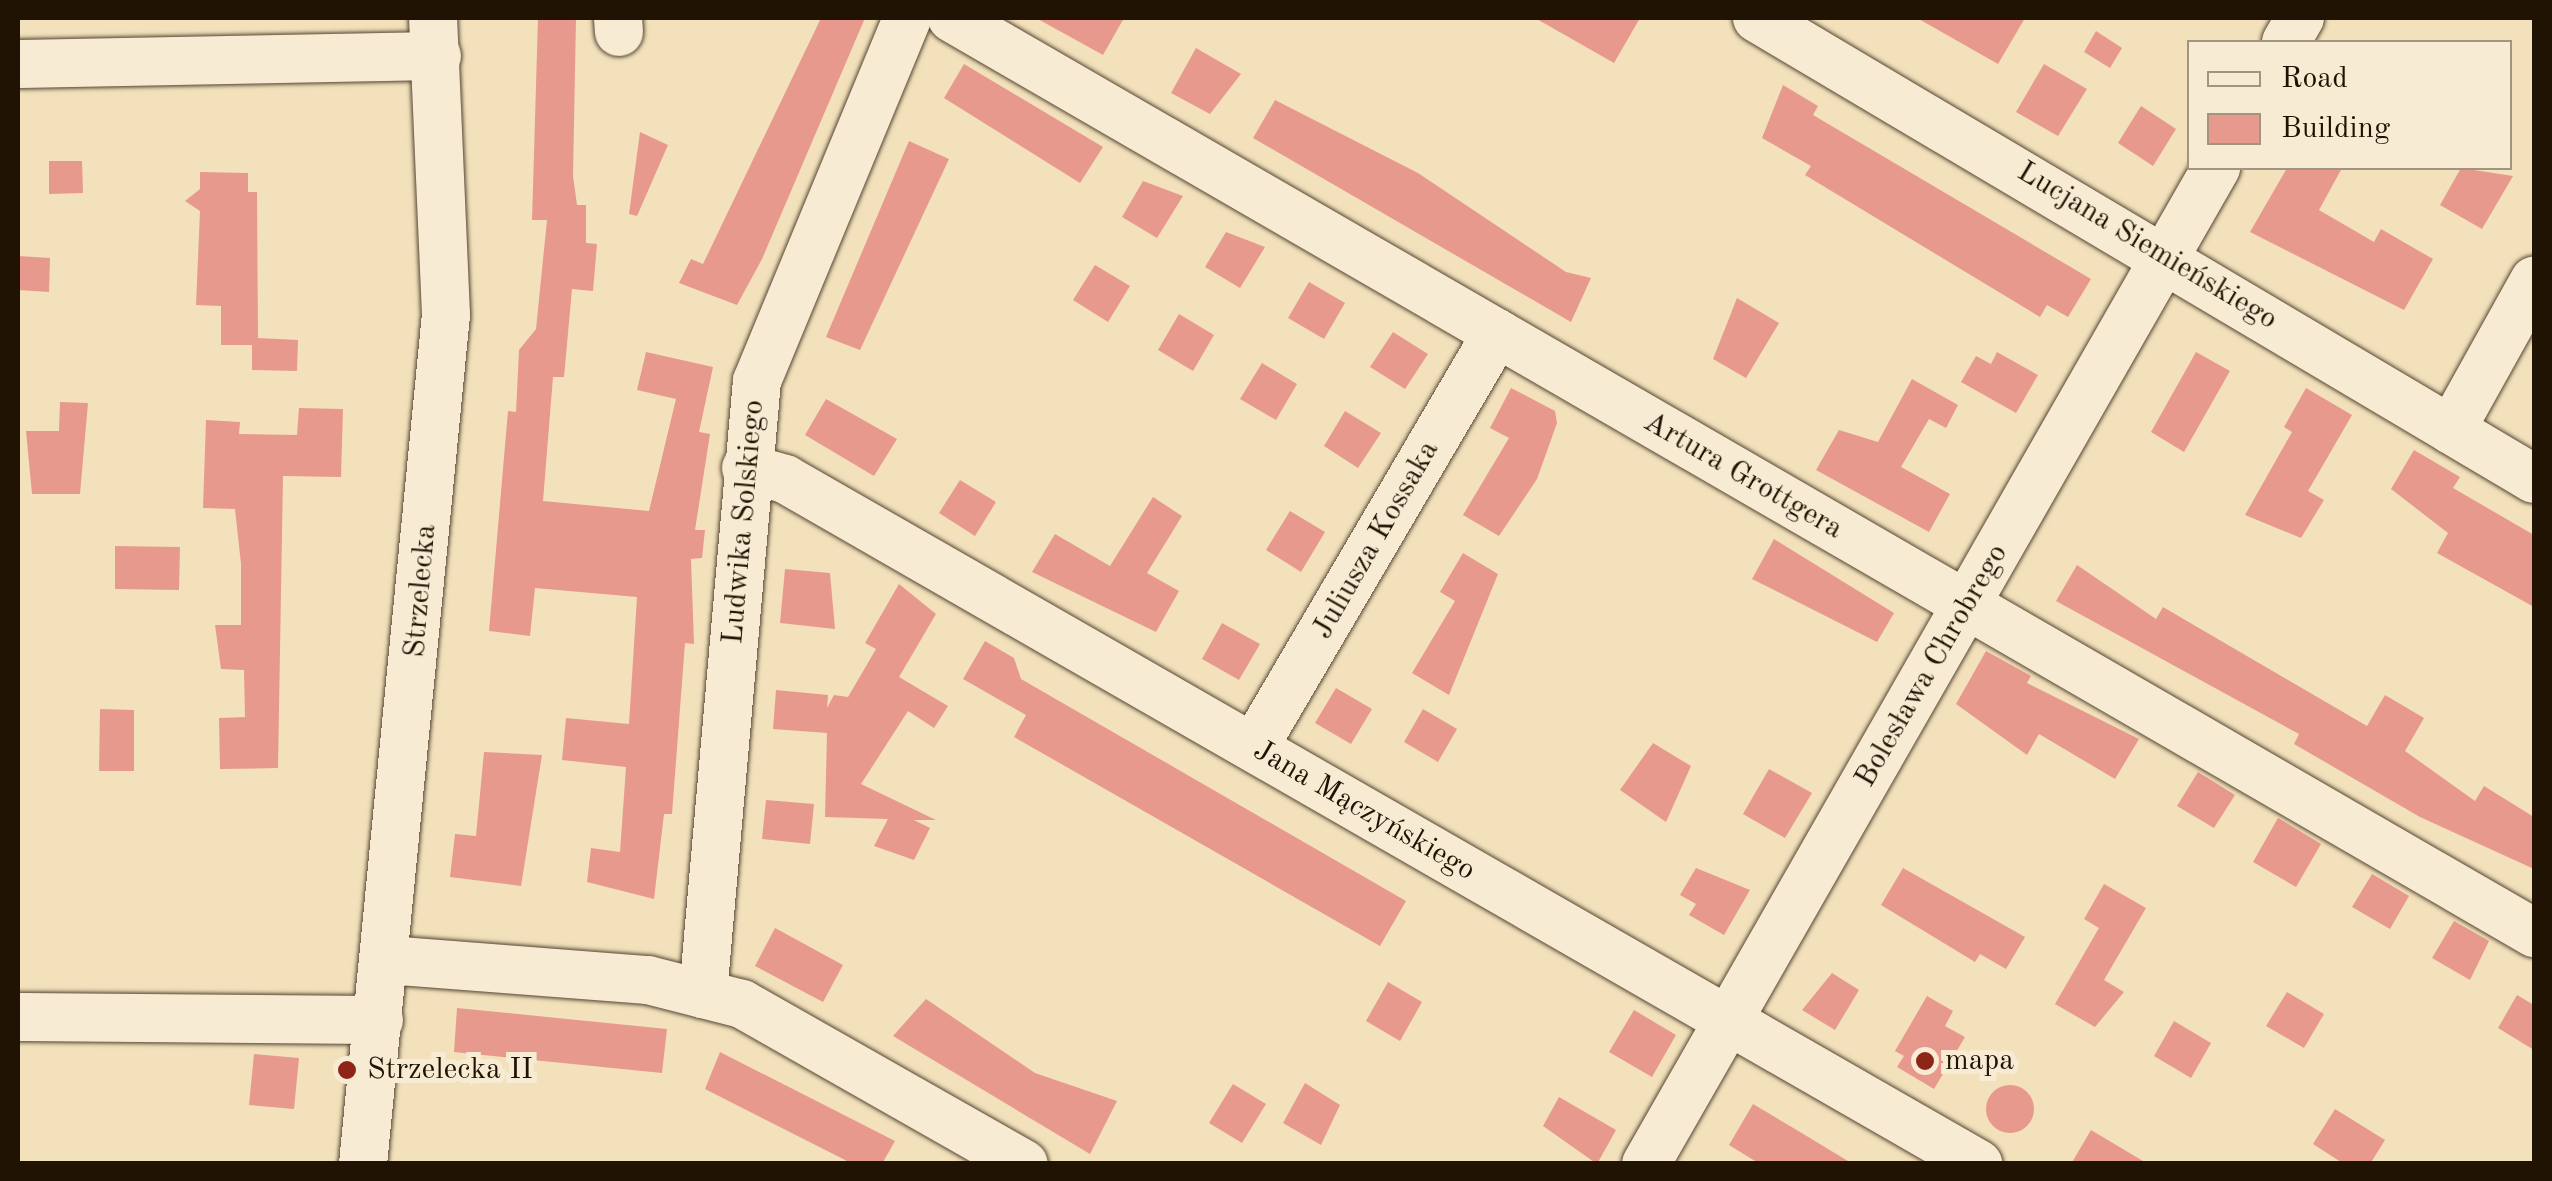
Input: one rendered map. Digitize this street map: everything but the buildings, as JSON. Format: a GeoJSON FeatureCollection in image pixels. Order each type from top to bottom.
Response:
{"type":"FeatureCollection","features":[{"type":"Feature","properties":{"kind":"street","name":"Ludwika Solskiego"},"geometry":{"type":"LineString","coordinates":[[703,994],[746,468],[757,381],[908,18]]}},
{"type":"Feature","properties":{"kind":"street","name":"Artura Grottgera"},"geometry":{"type":"LineString","coordinates":[[952,18],[2534,934]]}},
{"type":"Feature","properties":{"kind":"street","name":"Lucjana Siemieńskiego"},"geometry":{"type":"LineString","coordinates":[[1757,18],[2167,256],[2534,479]]}},
{"type":"Feature","properties":{"kind":"street"},"geometry":{"type":"LineString","coordinates":[[2287,40],[2300,18]]}},
{"type":"Feature","properties":{"kind":"street"},"geometry":{"type":"LineString","coordinates":[[18,64],[435,36]]}},
{"type":"Feature","properties":{"kind":"street","name":"Strzelecka"},"geometry":{"type":"LineString","coordinates":[[362,1164],[387,960],[446,316],[435,36]]}},
{"type":"Feature","properties":{"kind":"street","name":"Bolesława Chrobrego"},"geometry":{"type":"LineString","coordinates":[[1646,1164],[1726,1018],[1968,606],[2215,170]]}},
{"type":"Feature","properties":{"kind":"street"},"geometry":{"type":"LineString","coordinates":[[2450,430],[2534,281]]}},
{"type":"Feature","properties":{"kind":"street","name":"Juliusza Kossaka"},"geometry":{"type":"LineString","coordinates":[[1254,747],[1498,334]]}},
{"type":"Feature","properties":{"kind":"street","name":"Jana Mączyńskiego"},"geometry":{"type":"LineString","coordinates":[[746,468],[785,479],[1978,1164]]}},
{"type":"Feature","properties":{"kind":"street"},"geometry":{"type":"LineString","coordinates":[[387,960],[648,980],[703,994],[838,1052],[1024,1164]]}},
{"type":"Feature","properties":{"kind":"street"},"geometry":{"type":"LineString","coordinates":[[18,1017],[379,1020]]}},
{"type":"Feature","properties":{"kind":"place","name":"mapa"},"geometry":{"type":"Point","coordinates":[1925,1061]}},
{"type":"Feature","properties":{"kind":"place","name":"Strzelecka II"},"geometry":{"type":"Point","coordinates":[347,1070]}}]}
